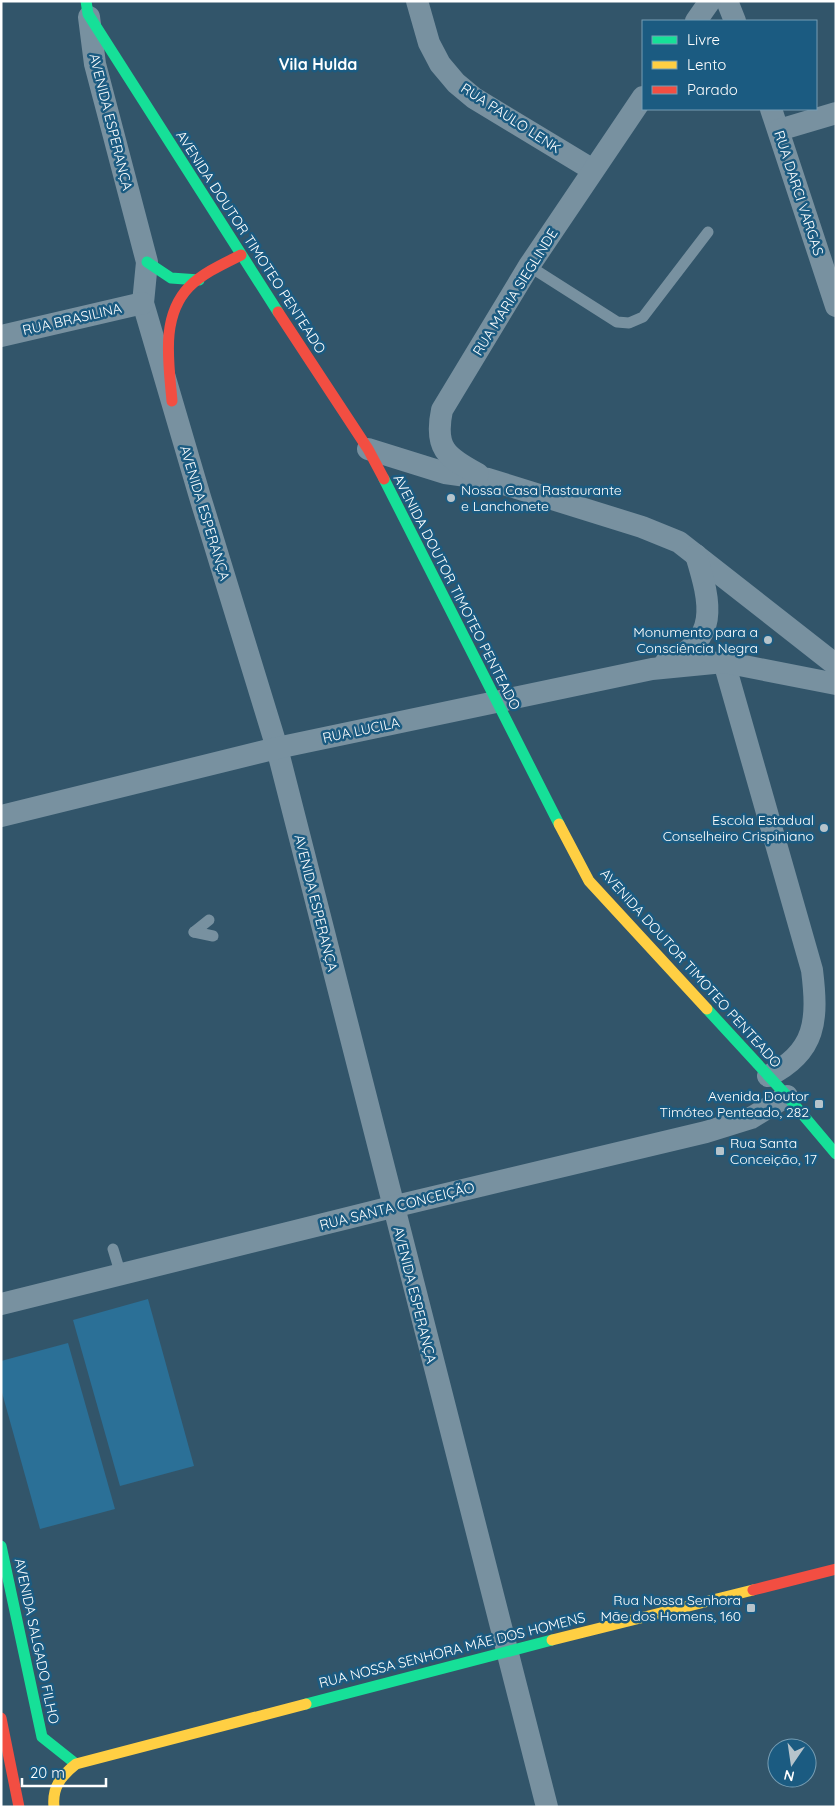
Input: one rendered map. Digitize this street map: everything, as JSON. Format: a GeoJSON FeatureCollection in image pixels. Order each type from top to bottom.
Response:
{"type":"FeatureCollection","features":[{"type":"Feature","properties":{"kind":"main road","name":"AVENIDA DOUTOR TIMOTEO PENTEADO"},"geometry":{"type":"LineString","coordinates":[[87,8],[240,256],[368,449],[589,881],[768,1076],[836,1154]]}},
{"type":"Feature","properties":{"kind":"main road"},"geometry":{"type":"LineString","coordinates":[[172,401],[170,326],[177,303],[187,289],[199,280],[240,256]]}},
{"type":"Feature","properties":{"kind":"main road"},"geometry":{"type":"LineString","coordinates":[[147,262],[171,278],[199,280]]}},
{"type":"Feature","properties":{"kind":"main road","name":"AVENIDA SALGADO FILHO"},"geometry":{"type":"LineString","coordinates":[[1,1546],[42,1737],[76,1764]]}},
{"type":"Feature","properties":{"kind":"main road","name":"RUA NOSSA SENHORA MÃE DOS HOMENS"},"geometry":{"type":"LineString","coordinates":[[76,1764],[506,1651],[836,1569]]}},
{"type":"Feature","properties":{"kind":"main road"},"geometry":{"type":"LineString","coordinates":[[1,1718],[5,1753],[19,1807]]}},
{"type":"Feature","properties":{"kind":"main road"},"geometry":{"type":"LineString","coordinates":[[54,1807],[53,1793],[59,1779],[76,1764]]}},
{"type":"Feature","properties":{"kind":"street","name":"RUA PAULO LENK"},"geometry":{"type":"LineString","coordinates":[[417,1],[429,43],[440,64],[456,83],[474,98],[593,170]]}},
{"type":"Feature","properties":{"kind":"street"},"geometry":{"type":"LineString","coordinates":[[697,20],[710,1]]}},
{"type":"Feature","properties":{"kind":"street"},"geometry":{"type":"LineString","coordinates":[[727,1],[735,20]]}},
{"type":"Feature","properties":{"kind":"street","name":"AVENIDA ESPERANÇA"},"geometry":{"type":"LineString","coordinates":[[87,8],[95,64],[147,262],[144,303],[277,748],[392,1207],[547,1807]]}},
{"type":"Feature","properties":{"kind":"street","name":"RUA MARIA SIEGLINDE"},"geometry":{"type":"LineString","coordinates":[[488,479],[455,462],[443,450],[439,424],[442,410],[529,266],[642,98]]}},
{"type":"Feature","properties":{"kind":"street","name":"RUA DARCI VARGAS"},"geometry":{"type":"LineString","coordinates":[[770,110],[779,130],[836,306]]}},
{"type":"Feature","properties":{"kind":"street"},"geometry":{"type":"LineString","coordinates":[[779,130],[836,113]]}},
{"type":"Feature","properties":{"kind":"street","name":"RUA BRASILINA"},"geometry":{"type":"LineString","coordinates":[[1,336],[144,303]]}},
{"type":"Feature","properties":{"kind":"street"},"geometry":{"type":"LineString","coordinates":[[368,449],[445,473],[488,479],[642,527],[679,542],[836,665]]}},
{"type":"Feature","properties":{"kind":"street"},"geometry":{"type":"LineString","coordinates":[[652,669],[682,656],[700,640],[709,620],[707,590],[696,556]]}},
{"type":"Feature","properties":{"kind":"street"},"geometry":{"type":"LineString","coordinates":[[724,662],[812,970],[815,994],[814,1017],[810,1036],[800,1053],[788,1066],[768,1076]]}},
{"type":"Feature","properties":{"kind":"street","name":"RUA LUCILA"},"geometry":{"type":"LineString","coordinates":[[1,816],[277,748],[652,669],[724,662],[836,684]]}},
{"type":"Feature","properties":{"kind":"street","name":"RUA SANTA CONCEIÇÃO"},"geometry":{"type":"LineString","coordinates":[[1,1304],[392,1207],[706,1132],[751,1118],[786,1096]]}},
{"type":"Feature","properties":{"kind":"lane"},"geometry":{"type":"LineString","coordinates":[[529,266],[617,322],[629,323],[643,317],[708,232]]}},
{"type":"Feature","properties":{"kind":"lane"},"geometry":{"type":"LineString","coordinates":[[209,920],[194,932],[213,936]]}},
{"type":"Feature","properties":{"kind":"lane"},"geometry":{"type":"LineString","coordinates":[[113,1249],[121,1275]]}},
{"type":"Feature","properties":{"kind":"shaded area"},"geometry":{"type":"Polygon","coordinates":[[[148,1299],[194,1466],[120,1486],[73,1320],[148,1299]]]}},
{"type":"Feature","properties":{"kind":"shaded area"},"geometry":{"type":"Polygon","coordinates":[[[68,1343],[115,1509],[40,1529],[1,1389],[1,1361],[68,1343]]]}},
{"type":"Feature","properties":{"kind":"traffic: fast"},"geometry":{"type":"LineString","coordinates":[[86,1],[88,14],[278,312]]}},
{"type":"Feature","properties":{"kind":"traffic: fast"},"geometry":{"type":"LineString","coordinates":[[147,262],[171,278],[199,280]]}},
{"type":"Feature","properties":{"kind":"traffic: fast"},"geometry":{"type":"LineString","coordinates":[[384,479],[559,824]]}},
{"type":"Feature","properties":{"kind":"traffic: fast"},"geometry":{"type":"LineString","coordinates":[[707,1009],[787,1096],[836,1154]]}},
{"type":"Feature","properties":{"kind":"traffic: fast"},"geometry":{"type":"LineString","coordinates":[[1,1546],[42,1737],[76,1764]]}},
{"type":"Feature","properties":{"kind":"traffic: fast"},"geometry":{"type":"LineString","coordinates":[[306,1704],[552,1640]]}},
{"type":"Feature","properties":{"kind":"traffic: slow"},"geometry":{"type":"LineString","coordinates":[[559,824],[589,881],[707,1009]]}},
{"type":"Feature","properties":{"kind":"traffic: slow"},"geometry":{"type":"LineString","coordinates":[[552,1640],[753,1590]]}},
{"type":"Feature","properties":{"kind":"traffic: slow"},"geometry":{"type":"LineString","coordinates":[[54,1807],[54,1794],[59,1782],[76,1764],[306,1704]]}},
{"type":"Feature","properties":{"kind":"traffic: jam"},"geometry":{"type":"LineString","coordinates":[[172,401],[168,341],[170,326],[180,299],[200,277],[241,255]]}},
{"type":"Feature","properties":{"kind":"traffic: jam"},"geometry":{"type":"LineString","coordinates":[[278,312],[368,449],[384,479]]}},
{"type":"Feature","properties":{"kind":"traffic: jam"},"geometry":{"type":"LineString","coordinates":[[753,1590],[836,1569]]}},
{"type":"Feature","properties":{"kind":"traffic: jam"},"geometry":{"type":"LineString","coordinates":[[1,1718],[19,1807]]}},
{"type":"Feature","properties":{"kind":"place","name":"Nossa Casa Rastaurante e Lanchonete"},"geometry":{"type":"Point","coordinates":[451,498]}},
{"type":"Feature","properties":{"kind":"place","name":"Monumento para a Consciência Negra"},"geometry":{"type":"Point","coordinates":[768,640]}},
{"type":"Feature","properties":{"kind":"place","name":"Escola Estadual Conselheiro Crispiniano"},"geometry":{"type":"Point","coordinates":[824,828]}},
{"type":"Feature","properties":{"kind":"place","name":"Avenida Doutor Timóteo Penteado, 282"},"geometry":{"type":"Point","coordinates":[819,1104]}},
{"type":"Feature","properties":{"kind":"place","name":"Rua Santa Conceição, 17"},"geometry":{"type":"Point","coordinates":[720,1151]}},
{"type":"Feature","properties":{"kind":"place","name":"Rua Nossa Senhora Mãe dos Homens, 160"},"geometry":{"type":"Point","coordinates":[751,1608]}},
{"type":"Feature","properties":{"kind":"district","name":"Vila Hulda"},"geometry":{"type":"Point","coordinates":[318,64]}}]}
